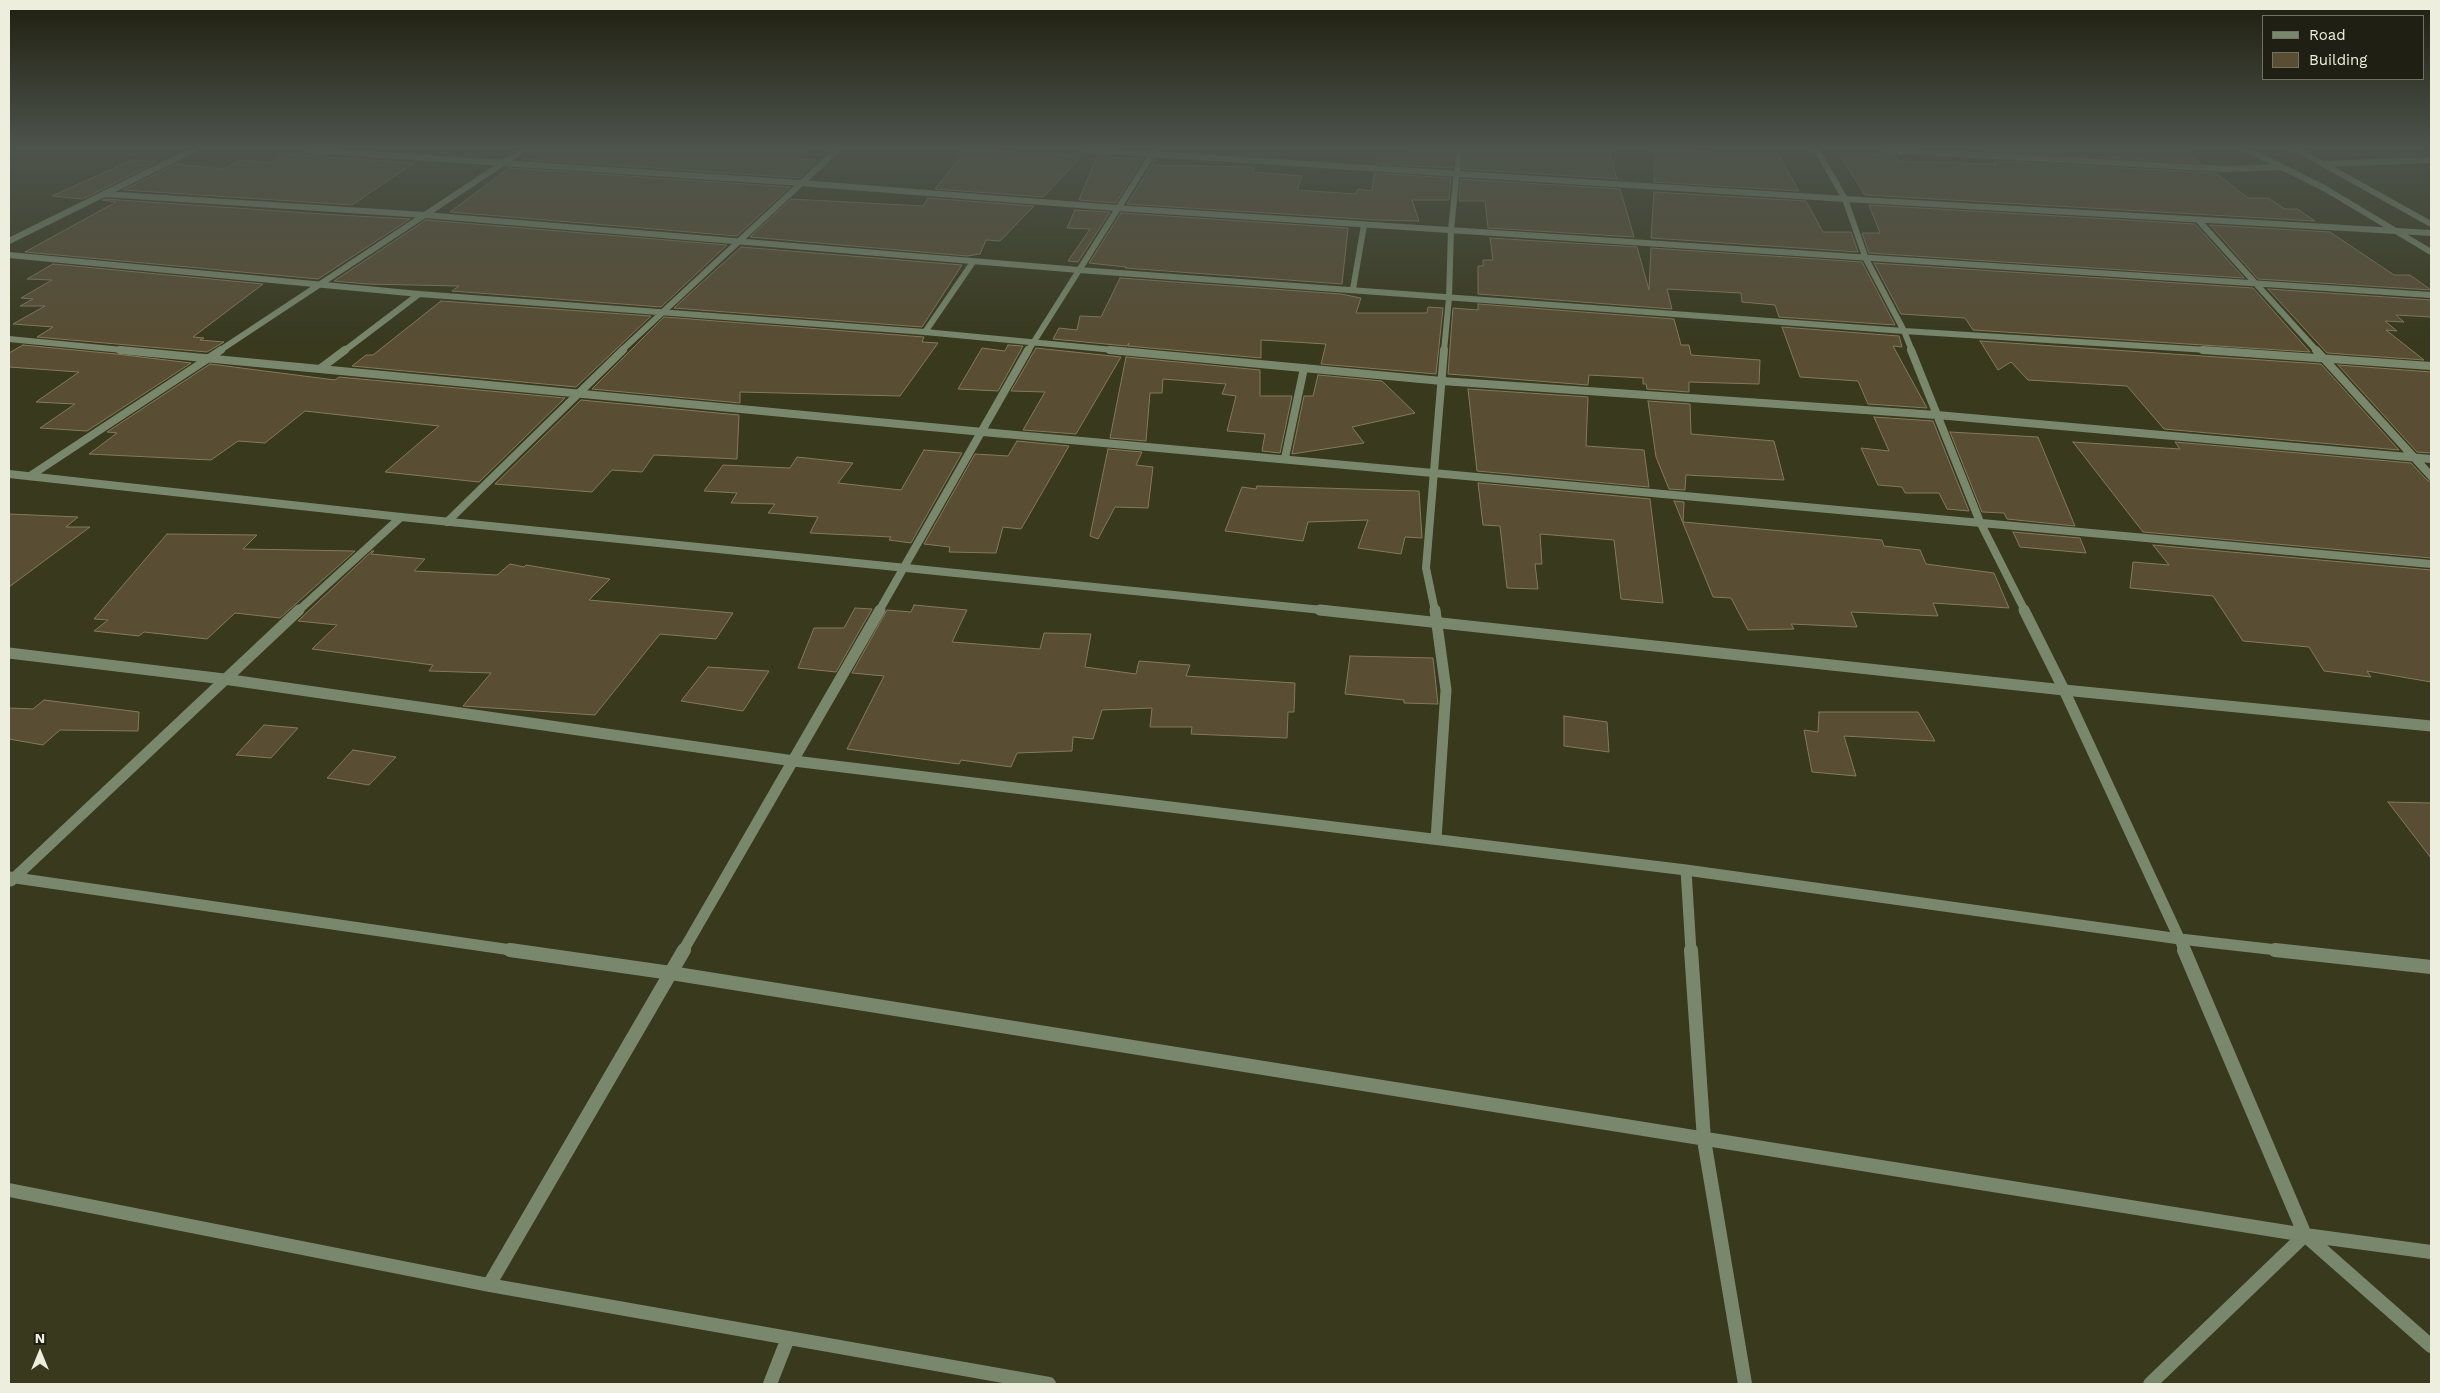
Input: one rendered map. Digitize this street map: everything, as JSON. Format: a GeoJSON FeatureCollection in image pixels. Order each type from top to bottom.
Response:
{"type":"FeatureCollection","features":[{"type":"Feature","properties":{"kind":"street"},"geometry":{"type":"LineString","coordinates":[[9,241],[62,215]]}},
{"type":"Feature","properties":{"kind":"street"},"geometry":{"type":"LineString","coordinates":[[425,215],[972,262],[1353,289],[1449,298],[1904,331],[2324,356],[2431,366]]}},
{"type":"Feature","properties":{"kind":"street"},"geometry":{"type":"LineString","coordinates":[[30,476],[425,215]]}},
{"type":"Feature","properties":{"kind":"street"},"geometry":{"type":"LineString","coordinates":[[447,522],[576,392],[766,215]]}},
{"type":"Feature","properties":{"kind":"street"},"geometry":{"type":"LineString","coordinates":[[489,1285],[794,761],[1032,343],[1113,215]]}},
{"type":"Feature","properties":{"kind":"street"},"geometry":{"type":"LineString","coordinates":[[1219,215],[2431,295]]}},
{"type":"Feature","properties":{"kind":"street"},"geometry":{"type":"LineString","coordinates":[[1436,839],[1446,690],[1438,622],[1430,594],[1426,568],[1449,298],[1452,215]]}},
{"type":"Feature","properties":{"kind":"street"},"geometry":{"type":"LineString","coordinates":[[1851,215],[1866,259],[1904,331],[1980,522],[2064,690],[2180,939],[2305,1235],[2431,1346]]}},
{"type":"Feature","properties":{"kind":"street"},"geometry":{"type":"LineString","coordinates":[[2103,215],[2401,233],[2431,233]]}},
{"type":"Feature","properties":{"kind":"street"},"geometry":{"type":"LineString","coordinates":[[2369,215],[2431,252]]}},
{"type":"Feature","properties":{"kind":"street"},"geometry":{"type":"LineString","coordinates":[[2415,215],[2431,224]]}},
{"type":"Feature","properties":{"kind":"street"},"geometry":{"type":"LineString","coordinates":[[2199,221],[2324,356],[2431,476]]}},
{"type":"Feature","properties":{"kind":"street"},"geometry":{"type":"LineString","coordinates":[[1353,289],[1364,225]]}},
{"type":"Feature","properties":{"kind":"street"},"geometry":{"type":"LineString","coordinates":[[9,255],[319,286],[925,332],[1442,381],[1937,415],[2431,459]]}},
{"type":"Feature","properties":{"kind":"street"},"geometry":{"type":"LineString","coordinates":[[925,332],[972,262]]}},
{"type":"Feature","properties":{"kind":"street"},"geometry":{"type":"LineString","coordinates":[[321,368],[419,294]]}},
{"type":"Feature","properties":{"kind":"street"},"geometry":{"type":"LineString","coordinates":[[9,339],[983,432],[1285,458],[2431,564]]}},
{"type":"Feature","properties":{"kind":"street"},"geometry":{"type":"LineString","coordinates":[[1285,458],[1304,368]]}},
{"type":"Feature","properties":{"kind":"street"},"geometry":{"type":"LineString","coordinates":[[9,474],[401,518],[904,567],[1438,622],[2064,690],[2431,726]]}},
{"type":"Feature","properties":{"kind":"street"},"geometry":{"type":"LineString","coordinates":[[11,879],[224,679],[401,518]]}},
{"type":"Feature","properties":{"kind":"street"},"geometry":{"type":"LineString","coordinates":[[9,653],[224,679],[794,761],[1686,870],[2180,939],[2431,967]]}},
{"type":"Feature","properties":{"kind":"street"},"geometry":{"type":"LineString","coordinates":[[1686,870],[1704,1140],[1745,1384]]}},
{"type":"Feature","properties":{"kind":"street"},"geometry":{"type":"LineString","coordinates":[[11,879],[671,973],[1704,1140],[2305,1235],[2431,1252]]}},
{"type":"Feature","properties":{"kind":"street"},"geometry":{"type":"LineString","coordinates":[[9,1190],[489,1285],[1049,1384]]}},
{"type":"Feature","properties":{"kind":"street"},"geometry":{"type":"LineString","coordinates":[[2150,1384],[2305,1235]]}},
{"type":"Feature","properties":{"kind":"street"},"geometry":{"type":"LineString","coordinates":[[770,1384],[788,1338]]}},
{"type":"Feature","properties":{"kind":"building"},"geometry":{"type":"Polygon","coordinates":[[[92,215],[338,215],[410,219],[318,279],[25,252],[92,215]]]}},
{"type":"Feature","properties":{"kind":"building"},"geometry":{"type":"Polygon","coordinates":[[[486,215],[760,215],[737,236],[486,215]]]}},
{"type":"Feature","properties":{"kind":"building"},"geometry":{"type":"Polygon","coordinates":[[[774,215],[1025,215],[1000,241],[986,240],[980,254],[967,256],[750,237],[774,215]]]}},
{"type":"Feature","properties":{"kind":"building"},"geometry":{"type":"Polygon","coordinates":[[[1073,215],[1108,215],[1078,262],[1068,261],[1090,229],[1067,228],[1073,215]]]}},
{"type":"Feature","properties":{"kind":"building"},"geometry":{"type":"Polygon","coordinates":[[[1120,215],[1151,215],[1348,228],[1342,284],[1125,268],[1089,263],[1120,215]]]}},
{"type":"Feature","properties":{"kind":"building"},"geometry":{"type":"Polygon","coordinates":[[[1298,215],[1417,215],[1419,221],[1298,215]]]}},
{"type":"Feature","properties":{"kind":"building"},"geometry":{"type":"Polygon","coordinates":[[[1487,215],[1628,215],[1634,237],[1488,228],[1487,215]]]}},
{"type":"Feature","properties":{"kind":"building"},"geometry":{"type":"Polygon","coordinates":[[[1652,215],[1814,215],[1823,232],[1851,232],[1858,252],[1651,238],[1652,215]]]}},
{"type":"Feature","properties":{"kind":"building"},"geometry":{"type":"Polygon","coordinates":[[[1873,215],[2041,215],[2195,224],[2244,278],[1869,253],[1862,233],[1880,233],[1873,215]]]}},
{"type":"Feature","properties":{"kind":"building"},"geometry":{"type":"Polygon","coordinates":[[[2211,215],[2306,215],[2315,221],[2211,215]]]}},
{"type":"Feature","properties":{"kind":"building"},"geometry":{"type":"Polygon","coordinates":[[[426,220],[727,245],[661,307],[452,291],[459,286],[367,284],[334,281],[426,220]]]}},
{"type":"Feature","properties":{"kind":"building"},"geometry":{"type":"Polygon","coordinates":[[[2210,225],[2330,232],[2394,275],[2410,275],[2431,290],[2258,279],[2210,225]]]}},
{"type":"Feature","properties":{"kind":"building"},"geometry":{"type":"Polygon","coordinates":[[[1490,238],[1637,247],[1649,290],[1651,248],[1862,262],[1895,325],[1779,317],[1775,305],[1742,302],[1741,293],[1667,289],[1672,309],[1478,294],[1478,266],[1483,266],[1483,260],[1493,260],[1490,238]]]}},
{"type":"Feature","properties":{"kind":"building"},"geometry":{"type":"Polygon","coordinates":[[[741,247],[962,265],[922,327],[674,308],[741,247]]]}},
{"type":"Feature","properties":{"kind":"building"},"geometry":{"type":"Polygon","coordinates":[[[1874,263],[2253,288],[2310,352],[1973,330],[1965,318],[1901,314],[1874,263]]]}},
{"type":"Feature","properties":{"kind":"building"},"geometry":{"type":"Polygon","coordinates":[[[53,264],[263,284],[193,337],[204,338],[200,340],[224,342],[207,352],[37,337],[53,327],[13,324],[45,306],[20,306],[33,299],[21,298],[52,280],[27,279],[53,264]]]}},
{"type":"Feature","properties":{"kind":"building"},"geometry":{"type":"Polygon","coordinates":[[[1120,278],[1341,294],[1361,298],[1356,313],[1427,313],[1428,307],[1443,308],[1436,374],[1321,364],[1326,344],[1261,340],[1261,358],[1128,346],[1129,343],[1127,346],[1053,339],[1059,328],[1077,330],[1080,316],[1101,317],[1120,278]]]}},
{"type":"Feature","properties":{"kind":"building"},"geometry":{"type":"Polygon","coordinates":[[[2268,289],[2431,300],[2431,317],[2396,315],[2404,322],[2385,321],[2397,331],[2386,330],[2424,360],[2327,353],[2268,289]]]}},
{"type":"Feature","properties":{"kind":"building"},"geometry":{"type":"Polygon","coordinates":[[[441,301],[651,316],[576,387],[352,366],[366,355],[373,355],[441,301]]]}},
{"type":"Feature","properties":{"kind":"building"},"geometry":{"type":"Polygon","coordinates":[[[1478,304],[1674,319],[1681,345],[1689,345],[1691,355],[1760,360],[1759,384],[1689,382],[1689,392],[1647,389],[1646,384],[1643,384],[1643,378],[1589,375],[1588,385],[1448,374],[1453,308],[1478,310],[1478,304]]]}},
{"type":"Feature","properties":{"kind":"building"},"geometry":{"type":"Polygon","coordinates":[[[664,317],[924,337],[922,342],[938,343],[900,396],[740,392],[740,403],[592,389],[664,317]]]}},
{"type":"Feature","properties":{"kind":"building"},"geometry":{"type":"Polygon","coordinates":[[[1782,327],[1899,336],[1902,347],[1893,346],[1927,408],[1868,404],[1858,381],[1800,377],[1782,327]]]}},
{"type":"Feature","properties":{"kind":"building"},"geometry":{"type":"Polygon","coordinates":[[[1980,341],[2321,364],[2399,450],[2164,429],[2127,386],[2028,380],[2011,362],[1998,370],[1980,341]]]}},
{"type":"Feature","properties":{"kind":"building"},"geometry":{"type":"Polygon","coordinates":[[[23,345],[191,363],[87,431],[40,428],[75,404],[36,402],[79,372],[9,367],[9,353],[23,345]]]}},
{"type":"Feature","properties":{"kind":"building"},"geometry":{"type":"Polygon","coordinates":[[[1008,345],[1023,346],[998,391],[958,389],[982,348],[1005,351],[1008,345]]]}},
{"type":"Feature","properties":{"kind":"building"},"geometry":{"type":"Polygon","coordinates":[[[1036,348],[1121,357],[1076,434],[1023,430],[1045,392],[1011,391],[1036,348]]]}},
{"type":"Feature","properties":{"kind":"building"},"geometry":{"type":"Polygon","coordinates":[[[1126,357],[1260,370],[1260,396],[1292,396],[1280,453],[1262,451],[1265,434],[1227,431],[1236,396],[1222,394],[1226,384],[1163,379],[1162,393],[1150,393],[1146,441],[1110,438],[1126,357]]]}},
{"type":"Feature","properties":{"kind":"building"},"geometry":{"type":"Polygon","coordinates":[[[210,364],[335,380],[339,377],[565,398],[479,482],[385,472],[439,426],[305,411],[265,443],[238,441],[211,460],[89,454],[117,433],[107,432],[210,364]]]}},
{"type":"Feature","properties":{"kind":"building"},"geometry":{"type":"Polygon","coordinates":[[[2338,365],[2431,372],[2431,453],[2417,452],[2338,365]]]}},
{"type":"Feature","properties":{"kind":"building"},"geometry":{"type":"Polygon","coordinates":[[[1318,375],[1382,381],[1415,413],[1352,427],[1364,443],[1292,454],[1304,396],[1313,396],[1318,375]]]}},
{"type":"Feature","properties":{"kind":"building"},"geometry":{"type":"Polygon","coordinates":[[[1468,389],[1588,397],[1586,446],[1644,450],[1649,487],[1477,471],[1468,389]]]}},
{"type":"Feature","properties":{"kind":"building"},"geometry":{"type":"Polygon","coordinates":[[[581,400],[739,415],[737,459],[654,455],[642,472],[612,470],[592,492],[495,484],[581,400]]]}},
{"type":"Feature","properties":{"kind":"building"},"geometry":{"type":"Polygon","coordinates":[[[1648,401],[1690,404],[1691,434],[1774,441],[1784,480],[1686,475],[1685,490],[1669,489],[1656,457],[1648,401]]]}},
{"type":"Feature","properties":{"kind":"building"},"geometry":{"type":"Polygon","coordinates":[[[1874,417],[1933,421],[1969,511],[1947,509],[1939,493],[1905,493],[1902,487],[1878,485],[1861,448],[1889,451],[1874,417]]]}},
{"type":"Feature","properties":{"kind":"building"},"geometry":{"type":"Polygon","coordinates":[[[1950,432],[2038,437],[2075,526],[2007,519],[2004,513],[1982,512],[1950,432]]]}},
{"type":"Feature","properties":{"kind":"building"},"geometry":{"type":"Polygon","coordinates":[[[1017,441],[1069,446],[1021,529],[1003,527],[996,553],[949,552],[950,547],[924,544],[975,454],[1008,456],[1017,441]]]}},
{"type":"Feature","properties":{"kind":"building"},"geometry":{"type":"Polygon","coordinates":[[[2073,442],[2180,449],[2175,442],[2411,463],[2431,482],[2431,558],[2143,532],[2073,442]]]}},
{"type":"Feature","properties":{"kind":"building"},"geometry":{"type":"Polygon","coordinates":[[[1108,449],[1142,452],[1136,465],[1153,467],[1148,508],[1115,507],[1098,539],[1090,536],[1108,449]]]}},
{"type":"Feature","properties":{"kind":"building"},"geometry":{"type":"Polygon","coordinates":[[[924,450],[962,453],[911,543],[889,540],[891,537],[810,533],[818,517],[768,513],[775,504],[731,503],[737,493],[704,491],[723,465],[790,468],[797,457],[853,463],[838,483],[901,490],[924,450]]]}},
{"type":"Feature","properties":{"kind":"building"},"geometry":{"type":"Polygon","coordinates":[[[1478,483],[1650,499],[1663,603],[1621,599],[1614,540],[1540,534],[1542,564],[1535,564],[1538,589],[1507,588],[1500,526],[1483,525],[1478,483]]]}},
{"type":"Feature","properties":{"kind":"building"},"geometry":{"type":"Polygon","coordinates":[[[1257,486],[1419,491],[1422,538],[1405,537],[1401,554],[1358,548],[1368,520],[1308,522],[1303,541],[1225,531],[1242,487],[1256,489],[1257,486]]]}},
{"type":"Feature","properties":{"kind":"building"},"geometry":{"type":"Polygon","coordinates":[[[1674,501],[1684,502],[1683,522],[1882,540],[1884,546],[1920,550],[1926,564],[1994,573],[2009,608],[1933,603],[1938,616],[1851,612],[1857,627],[1791,624],[1794,629],[1748,630],[1731,598],[1713,597],[1674,501]]]}},
{"type":"Feature","properties":{"kind":"building"},"geometry":{"type":"Polygon","coordinates":[[[9,514],[78,517],[66,527],[90,527],[9,587],[9,514]]]}},
{"type":"Feature","properties":{"kind":"building"},"geometry":{"type":"Polygon","coordinates":[[[2013,532],[2080,538],[2086,553],[2020,547],[2013,532]]]}},
{"type":"Feature","properties":{"kind":"building"},"geometry":{"type":"Polygon","coordinates":[[[167,534],[257,535],[243,549],[355,551],[280,618],[235,613],[207,639],[144,632],[139,636],[94,631],[108,620],[94,619],[167,534]]]}},
{"type":"Feature","properties":{"kind":"building"},"geometry":{"type":"Polygon","coordinates":[[[2153,545],[2431,570],[2431,682],[2367,671],[2371,677],[2324,671],[2309,647],[2243,641],[2213,596],[2130,588],[2133,562],[2169,565],[2153,545]]]}},
{"type":"Feature","properties":{"kind":"building"},"geometry":{"type":"Polygon","coordinates":[[[374,551],[371,554],[425,559],[414,571],[497,575],[510,564],[610,579],[589,600],[733,613],[716,639],[660,634],[595,715],[463,706],[491,673],[429,671],[433,665],[312,649],[337,625],[298,621],[374,551]]]}},
{"type":"Feature","properties":{"kind":"building"},"geometry":{"type":"Polygon","coordinates":[[[914,605],[967,610],[952,642],[1040,649],[1044,633],[1091,634],[1085,667],[1136,674],[1139,661],[1190,665],[1186,676],[1295,683],[1294,712],[1288,712],[1287,738],[1191,734],[1192,727],[1150,727],[1152,708],[1102,710],[1093,739],[1073,737],[1072,751],[1017,753],[1011,767],[961,760],[959,764],[847,749],[884,676],[852,673],[887,610],[911,612],[914,605]]]}},
{"type":"Feature","properties":{"kind":"building"},"geometry":{"type":"Polygon","coordinates":[[[855,608],[872,609],[836,672],[798,668],[814,628],[844,628],[855,608]]]}},
{"type":"Feature","properties":{"kind":"building"},"geometry":{"type":"Polygon","coordinates":[[[1350,656],[1433,658],[1438,704],[1404,703],[1404,700],[1345,694],[1350,656]]]}},
{"type":"Feature","properties":{"kind":"building"},"geometry":{"type":"Polygon","coordinates":[[[708,667],[769,671],[743,711],[681,701],[708,667]]]}},
{"type":"Feature","properties":{"kind":"building"},"geometry":{"type":"Polygon","coordinates":[[[44,700],[139,712],[138,731],[60,730],[43,745],[9,739],[9,708],[33,709],[44,700]]]}},
{"type":"Feature","properties":{"kind":"building"},"geometry":{"type":"Polygon","coordinates":[[[1819,712],[1918,712],[1935,741],[1844,736],[1856,776],[1812,772],[1804,730],[1818,732],[1819,712]]]}},
{"type":"Feature","properties":{"kind":"building"},"geometry":{"type":"Polygon","coordinates":[[[1564,716],[1607,722],[1609,752],[1564,746],[1564,716]]]}},
{"type":"Feature","properties":{"kind":"building"},"geometry":{"type":"Polygon","coordinates":[[[264,725],[298,728],[271,758],[236,755],[264,725]]]}},
{"type":"Feature","properties":{"kind":"building"},"geometry":{"type":"Polygon","coordinates":[[[353,750],[396,757],[369,785],[327,778],[353,750]]]}},
{"type":"Feature","properties":{"kind":"building"},"geometry":{"type":"Polygon","coordinates":[[[2388,802],[2431,803],[2431,858],[2388,802]]]}}]}
